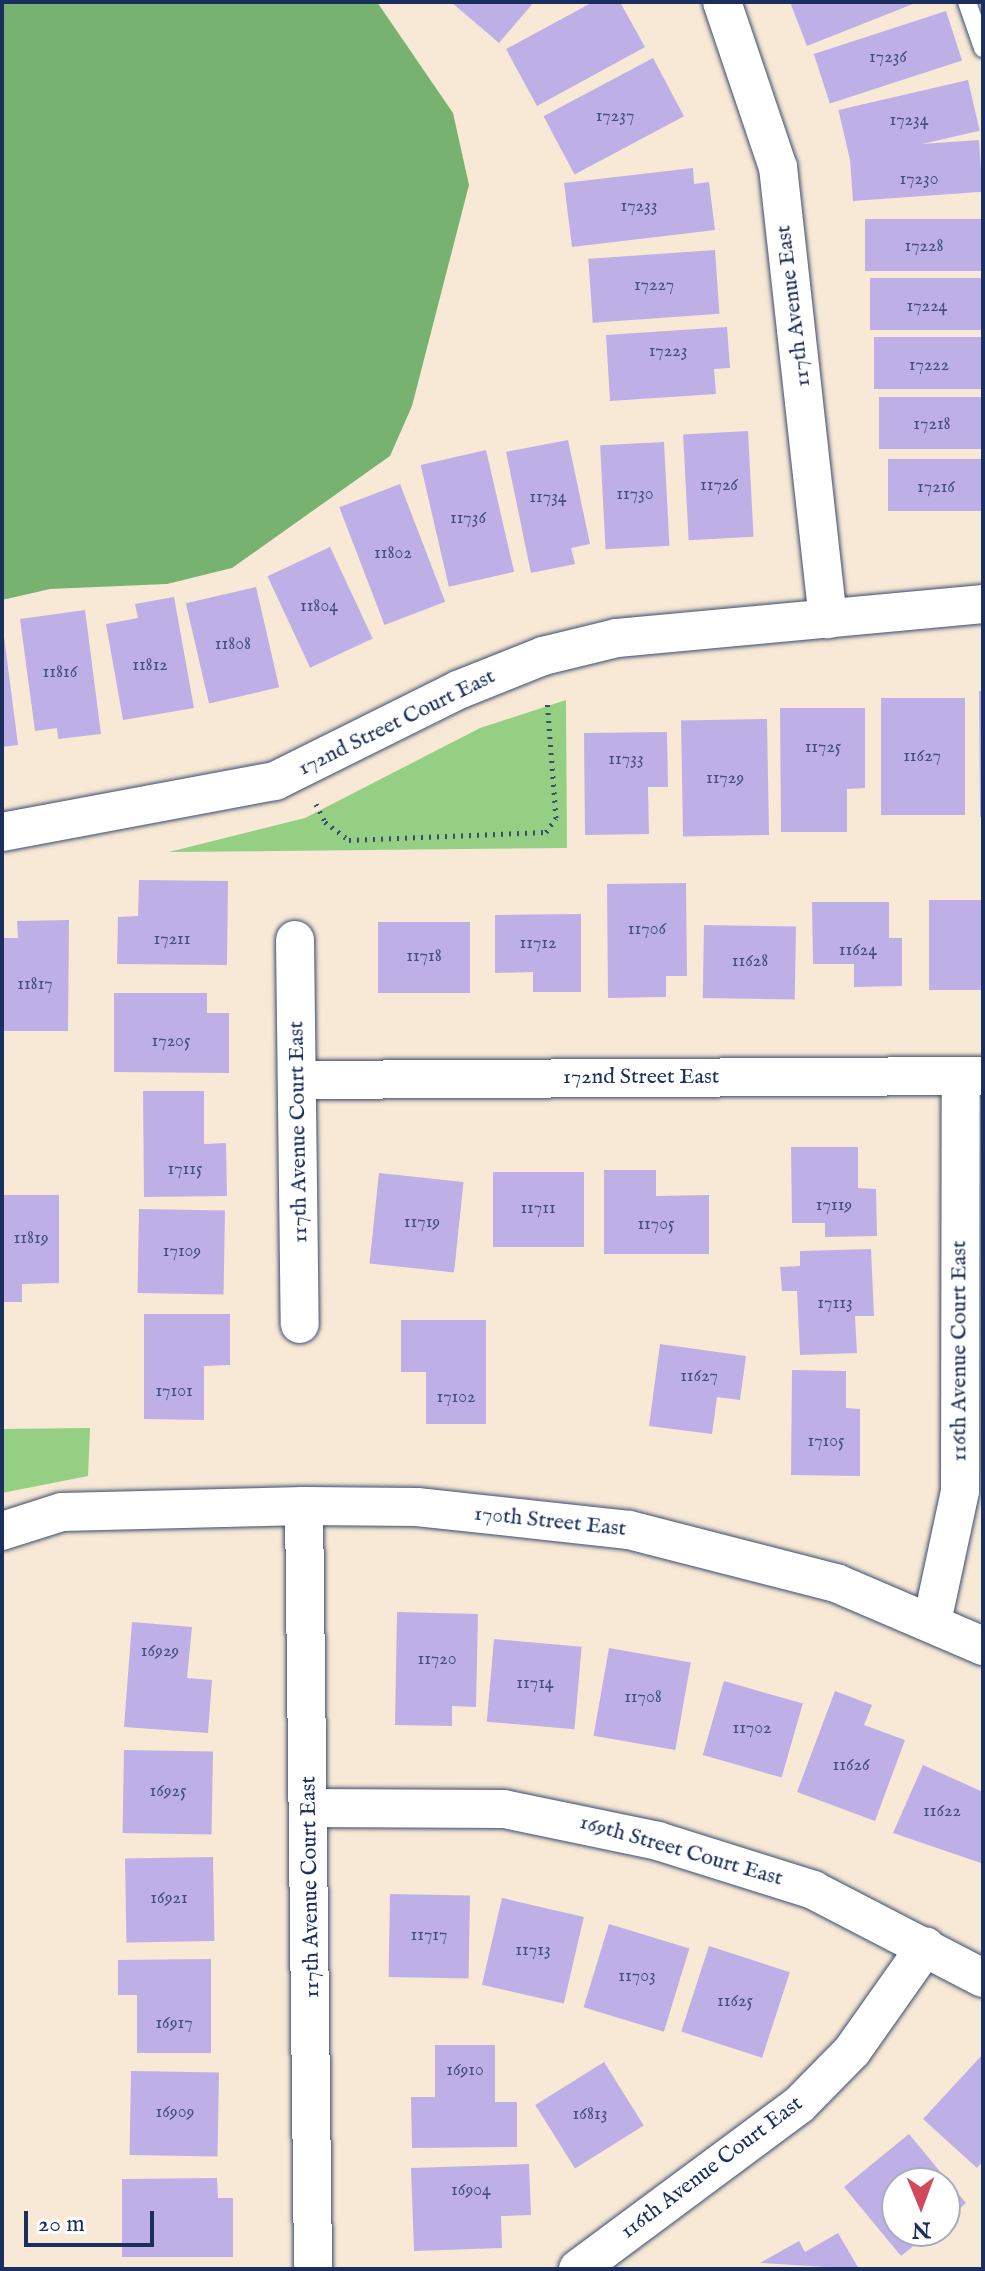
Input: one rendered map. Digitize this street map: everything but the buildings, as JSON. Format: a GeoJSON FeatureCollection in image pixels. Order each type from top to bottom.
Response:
{"type":"FeatureCollection","features":[{"type":"Feature","properties":{"kind":"street","name":"117th Avenue East"},"geometry":{"type":"LineString","coordinates":[[722,2],[778,167],[828,619]]}},
{"type":"Feature","properties":{"kind":"street","name":"172nd Street Court East"},"geometry":{"type":"LineString","coordinates":[[2,832],[204,800],[301,770],[458,690],[538,658],[617,638],[983,604]]}},
{"type":"Feature","properties":{"kind":"street","name":"117th Avenue Court East"},"geometry":{"type":"LineString","coordinates":[[295,940],[300,1324]]}},
{"type":"Feature","properties":{"kind":"street","name":"172nd Street East"},"geometry":{"type":"LineString","coordinates":[[299,1080],[972,1076]]}},
{"type":"Feature","properties":{"kind":"street","name":"116th Avenue Court East"},"geometry":{"type":"LineString","coordinates":[[932,1622],[960,1491],[972,1076]]}},
{"type":"Feature","properties":{"kind":"street","name":"117th Avenue Court East"},"geometry":{"type":"LineString","coordinates":[[304,1506],[310,1808],[313,2269]]}},
{"type":"Feature","properties":{"kind":"street","name":"170th Street East"},"geometry":{"type":"LineString","coordinates":[[2,1531],[62,1512],[304,1506],[417,1507],[629,1530],[731,1550],[932,1622],[983,1646]]}},
{"type":"Feature","properties":{"kind":"street","name":"169th Street Court East"},"geometry":{"type":"LineString","coordinates":[[310,1808],[504,1809],[571,1820],[813,1890],[983,1978]]}},
{"type":"Feature","properties":{"kind":"street","name":"116th Avenue Court East"},"geometry":{"type":"LineString","coordinates":[[578,2269],[799,2105],[852,2051],[926,1946]]}},
{"type":"Feature","properties":{"kind":"lane"},"geometry":{"type":"LineString","coordinates":[[967,2],[983,48]]}},
{"type":"Feature","properties":{"kind":"path"},"geometry":{"type":"LineString","coordinates":[[301,770],[325,822],[349,840],[546,832],[556,818],[555,794],[538,658]]}},
{"type":"Feature","properties":{"kind":"green space"},"geometry":{"type":"Polygon","coordinates":[[[2,2],[377,2],[453,113],[469,185],[412,406],[390,456],[232,568],[167,584],[50,589],[2,600],[2,2]]]}},
{"type":"Feature","properties":{"kind":"green space"},"geometry":{"type":"Polygon","coordinates":[[[566,700],[567,848],[169,852],[305,818],[480,728],[566,700]]]}},
{"type":"Feature","properties":{"kind":"green space"},"geometry":{"type":"Polygon","coordinates":[[[90,1428],[88,1476],[2,1493],[2,1429],[90,1428]]]}}]}
